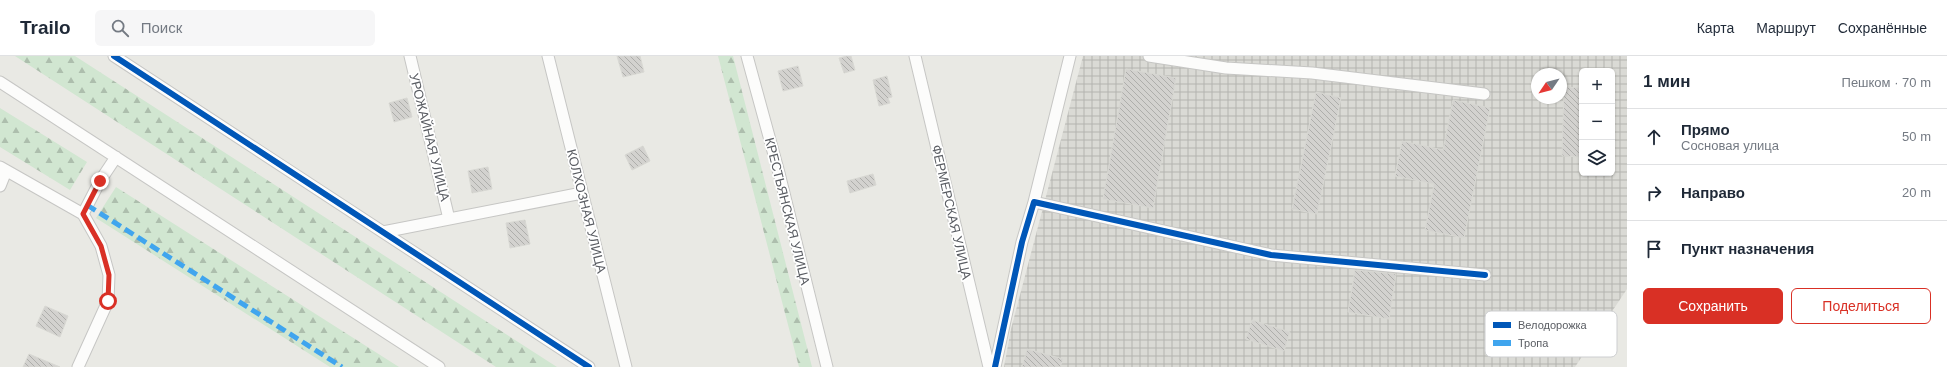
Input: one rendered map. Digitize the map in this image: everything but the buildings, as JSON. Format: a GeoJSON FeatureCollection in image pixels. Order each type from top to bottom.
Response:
{"type":"FeatureCollection","features":[{"type":"Feature","properties":{"kind":"street"},"geometry":{"type":"LineString","coordinates":[[114,56],[588,367]]}},
{"type":"Feature","properties":{"kind":"street","name":"УРОЖАЙНАЯ УЛИЦА"},"geometry":{"type":"LineString","coordinates":[[410,56],[449,219]]}},
{"type":"Feature","properties":{"kind":"street","name":"КОЛХОЗНАЯ УЛИЦА"},"geometry":{"type":"LineString","coordinates":[[548,56],[626,367]]}},
{"type":"Feature","properties":{"kind":"street","name":"КРЕСТЬЯНСКАЯ УЛИЦА"},"geometry":{"type":"LineString","coordinates":[[747,56],[779,173],[827,367]]}},
{"type":"Feature","properties":{"kind":"street","name":"ФЕРМЕРСКАЯ УЛИЦА"},"geometry":{"type":"LineString","coordinates":[[915,56],[989,367]]}},
{"type":"Feature","properties":{"kind":"street"},"geometry":{"type":"LineString","coordinates":[[995,367],[1015,270],[1034,202],[1070,56]]}},
{"type":"Feature","properties":{"kind":"street"},"geometry":{"type":"LineString","coordinates":[[1148,56],[1226,68],[1312,73],[1484,94]]}},
{"type":"Feature","properties":{"kind":"street"},"geometry":{"type":"LineString","coordinates":[[0,82],[439,367]]}},
{"type":"Feature","properties":{"kind":"street"},"geometry":{"type":"LineString","coordinates":[[83,214],[100,181],[116,157]]}},
{"type":"Feature","properties":{"kind":"street"},"geometry":{"type":"LineString","coordinates":[[0,186],[3,169],[83,214],[101,246],[109,275],[108,301],[78,367]]}},
{"type":"Feature","properties":{"kind":"street"},"geometry":{"type":"LineString","coordinates":[[383,232],[582,193]]}},
{"type":"Feature","properties":{"kind":"street"},"geometry":{"type":"LineString","coordinates":[[1034,202],[1271,255],[1485,274]]}},
{"type":"Feature","properties":{"kind":"shaded area"},"geometry":{"type":"Polygon","coordinates":[[[1083,56],[1627,56],[1627,289],[1612,311],[1485,311],[1485,357],[1582,357],[1575,367],[1004,367],[1011,329],[1083,56]]]}},
{"type":"Feature","properties":{"kind":"green space"},"geometry":{"type":"Polygon","coordinates":[[[15,56],[75,56],[557,367],[496,367],[15,56]]]}},
{"type":"Feature","properties":{"kind":"green space"},"geometry":{"type":"Polygon","coordinates":[[[718,56],[733,56],[812,367],[799,367],[718,56]]]}},
{"type":"Feature","properties":{"kind":"green space"},"geometry":{"type":"Polygon","coordinates":[[[0,108],[87,162],[70,190],[0,147],[0,108]]]}},
{"type":"Feature","properties":{"kind":"green space"},"geometry":{"type":"Polygon","coordinates":[[[116,187],[399,367],[330,367],[96,218],[116,187]]]}},
{"type":"Feature","properties":{"kind":"marked path"},"geometry":{"type":"LineString","coordinates":[[87,205],[342,367]]}},
{"type":"Feature","properties":{"kind":"cycle path"},"geometry":{"type":"LineString","coordinates":[[114,56],[589,367]]}},
{"type":"Feature","properties":{"kind":"cycle path"},"geometry":{"type":"LineString","coordinates":[[995,367],[1022,242],[1034,202],[1271,255],[1485,275]]}},
{"type":"Feature","properties":{"kind":"route"},"geometry":{"type":"LineString","coordinates":[[100,181],[83,214],[101,246],[109,275],[108,301]]}}]}
